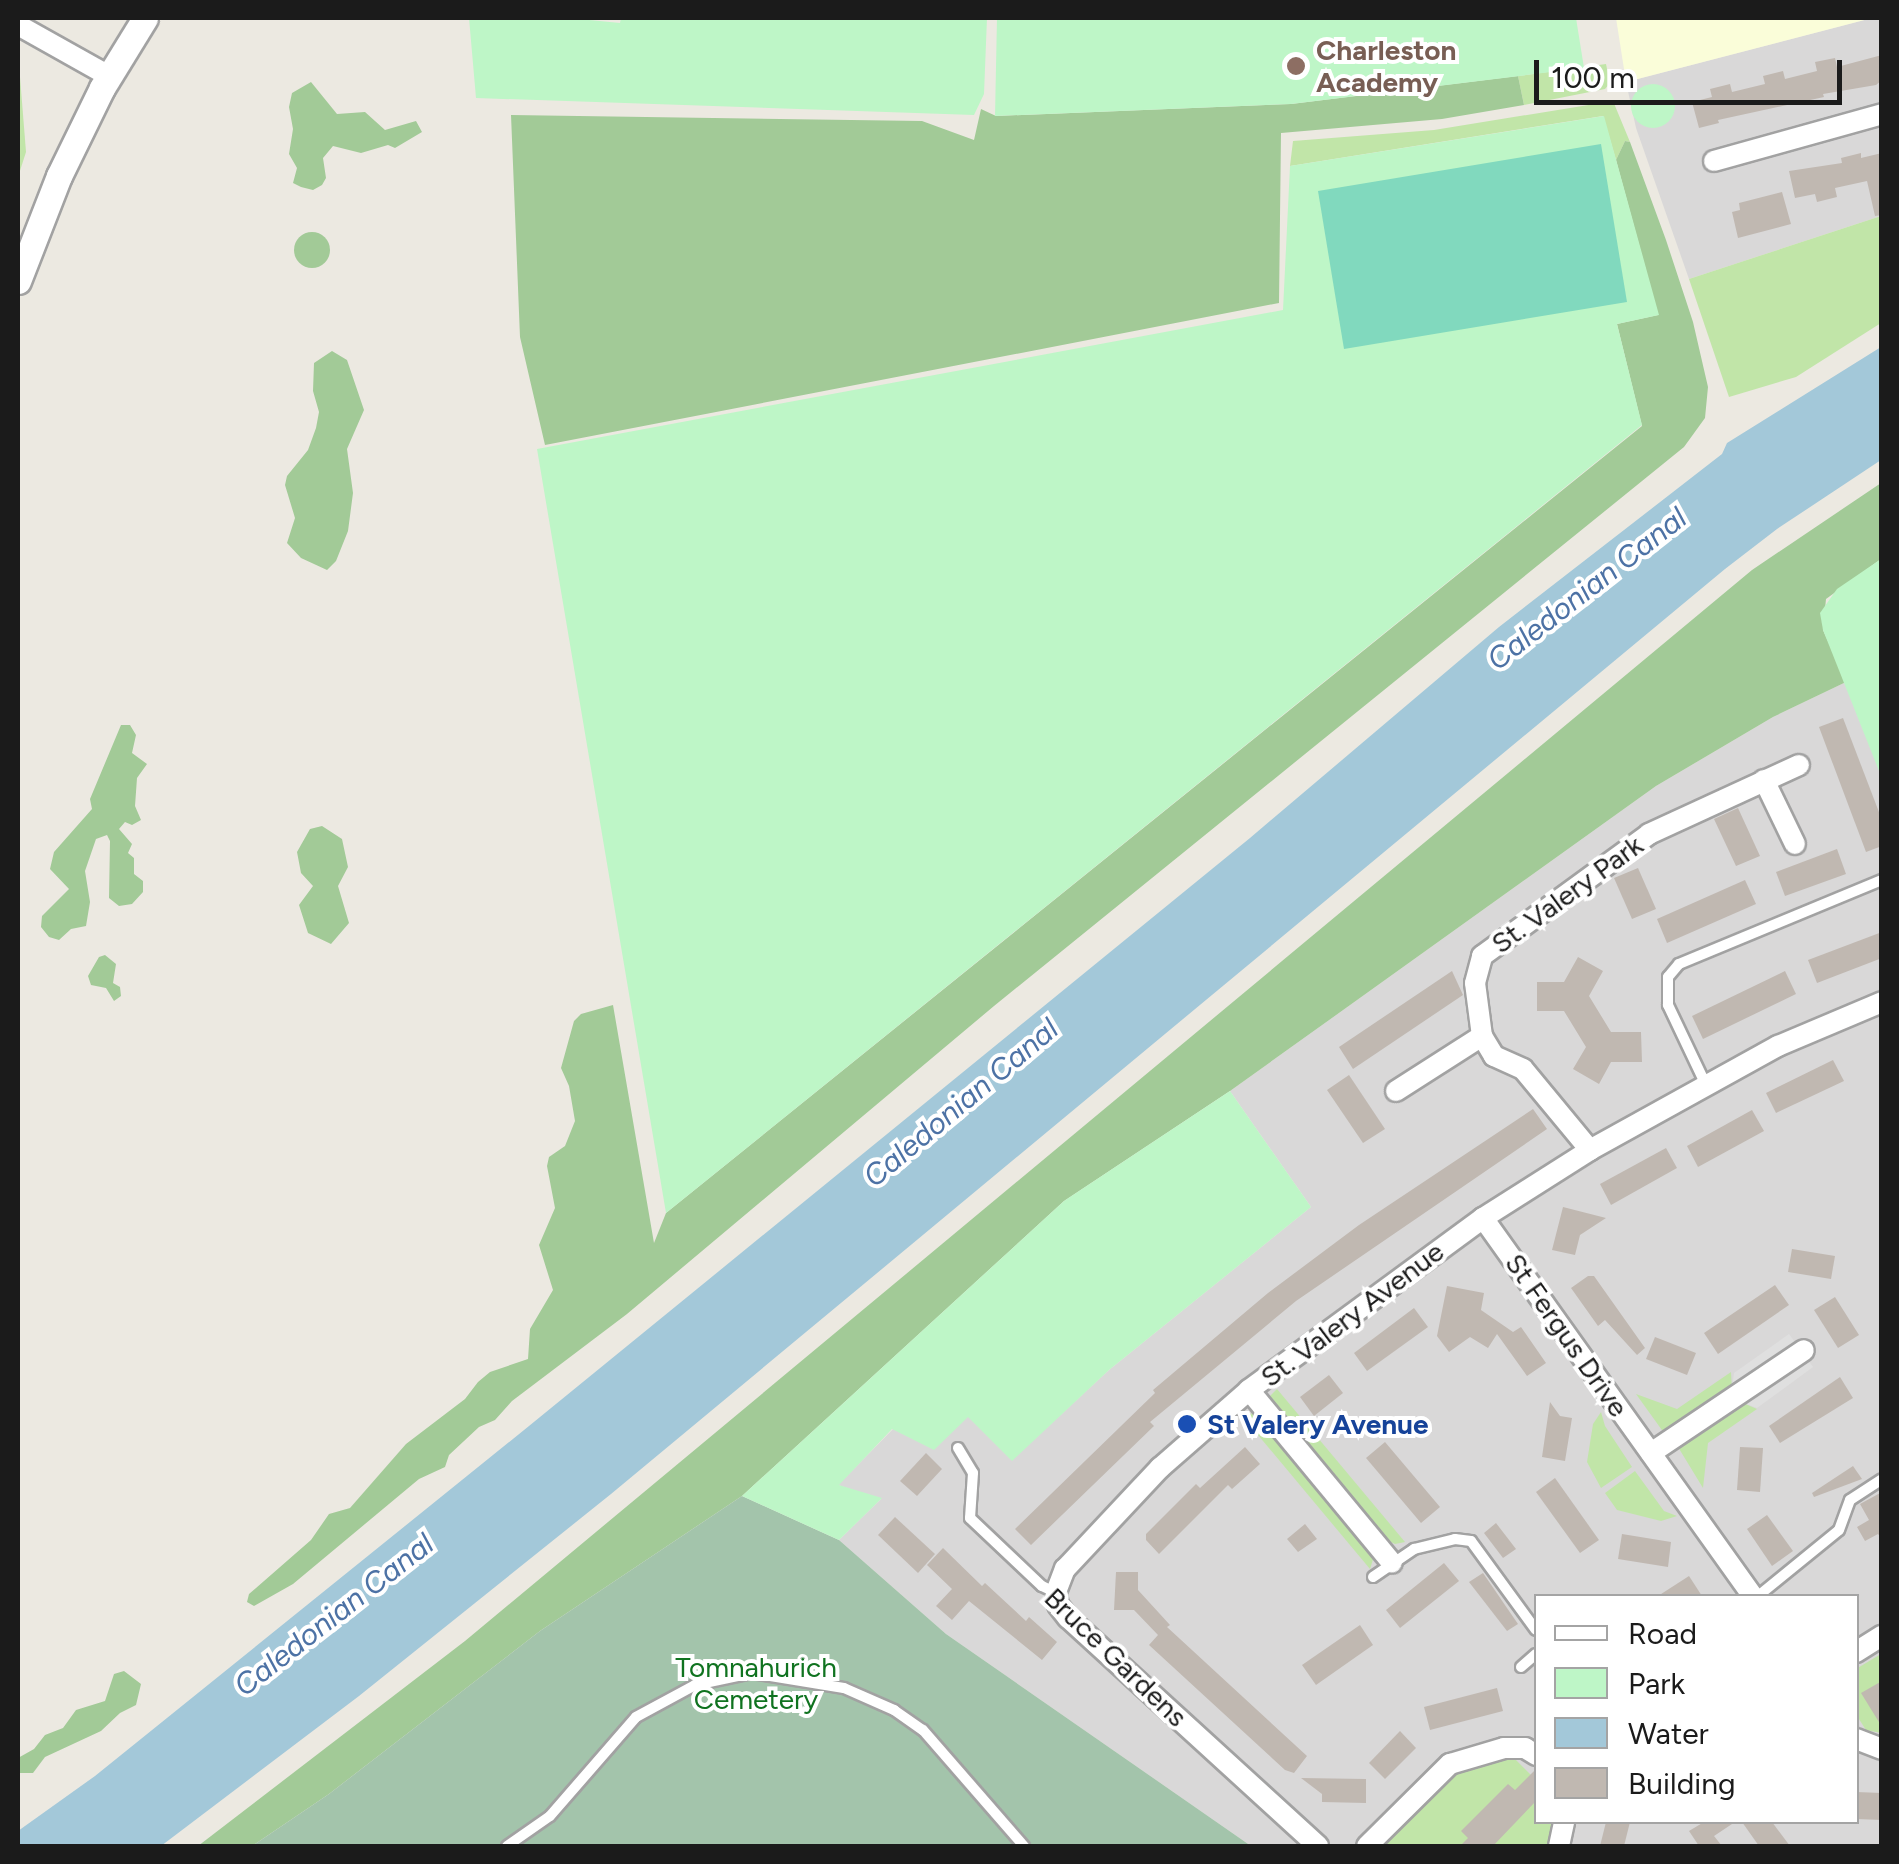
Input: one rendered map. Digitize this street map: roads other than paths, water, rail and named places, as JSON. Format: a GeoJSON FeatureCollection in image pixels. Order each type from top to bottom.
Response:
{"type":"FeatureCollection","features":[{"type":"Feature","properties":{"kind":"street"},"geometry":{"type":"LineString","coordinates":[[18,281],[59,176],[109,76],[145,18]]}},
{"type":"Feature","properties":{"kind":"street"},"geometry":{"type":"LineString","coordinates":[[18,25],[109,76]]}},
{"type":"Feature","properties":{"kind":"street"},"geometry":{"type":"LineString","coordinates":[[1714,160],[1882,114]]}},
{"type":"Feature","properties":{"kind":"street","name":"St. Valery Park"},"geometry":{"type":"LineString","coordinates":[[1482,1036],[1475,984],[1482,956],[1650,834],[1798,765]]}},
{"type":"Feature","properties":{"kind":"street"},"geometry":{"type":"LineString","coordinates":[[1764,780],[1795,844]]}},
{"type":"Feature","properties":{"kind":"street","name":"St. Valery Avenue"},"geometry":{"type":"LineString","coordinates":[[1056,1592],[1065,1569],[1160,1468],[1249,1390],[1483,1218],[1590,1150],[1778,1046],[1882,1002]]}},
{"type":"Feature","properties":{"kind":"street"},"geometry":{"type":"LineString","coordinates":[[1396,1091],[1482,1036],[1494,1056],[1523,1069],[1590,1150]]}},
{"type":"Feature","properties":{"kind":"street","name":"St Fergus Drive"},"geometry":{"type":"LineString","coordinates":[[1483,1218],[1754,1594]]}},
{"type":"Feature","properties":{"kind":"street"},"geometry":{"type":"LineString","coordinates":[[1651,1453],[1804,1350]]}},
{"type":"Feature","properties":{"kind":"street"},"geometry":{"type":"LineString","coordinates":[[1249,1390],[1392,1563]]}},
{"type":"Feature","properties":{"kind":"street","name":"Bruce Gardens"},"geometry":{"type":"LineString","coordinates":[[1056,1592],[1058,1605],[1068,1618],[1318,1846]]}},
{"type":"Feature","properties":{"kind":"street"},"geometry":{"type":"LineString","coordinates":[[1859,1650],[1882,1636]]}},
{"type":"Feature","properties":{"kind":"street"},"geometry":{"type":"LineString","coordinates":[[1367,1846],[1450,1764],[1504,1748],[1525,1748],[1534,1754]]}},
{"type":"Feature","properties":{"kind":"lane"},"geometry":{"type":"LineString","coordinates":[[1707,1086],[1668,1005],[1668,978],[1678,964],[1882,880]]}},
{"type":"Feature","properties":{"kind":"lane","name":"Bruce Gardens"},"geometry":{"type":"LineString","coordinates":[[958,1448],[974,1473],[970,1518],[1042,1586],[1056,1592]]}},
{"type":"Feature","properties":{"kind":"lane"},"geometry":{"type":"LineString","coordinates":[[1758,1594],[1839,1530],[1850,1500],[1882,1479]]}},
{"type":"Feature","properties":{"kind":"lane"},"geometry":{"type":"LineString","coordinates":[[1374,1577],[1432,1542],[1471,1541],[1534,1627]]}},
{"type":"Feature","properties":{"kind":"lane"},"geometry":{"type":"LineString","coordinates":[[1521,1667],[1534,1656]]}},
{"type":"Feature","properties":{"kind":"lane"},"geometry":{"type":"LineString","coordinates":[[507,1846],[550,1816],[618,1732],[636,1716],[695,1685],[752,1674],[844,1688],[894,1710],[923,1730],[1024,1846]]}},
{"type":"Feature","properties":{"kind":"water","name":"Caledonian Canal"},"geometry":{"type":"Polygon","coordinates":[[[1881,347],[1881,460],[1777,529],[1725,569],[611,1494],[359,1696],[161,1846],[18,1846],[18,1831],[95,1776],[529,1426],[1250,838],[1499,627],[1722,454],[1727,443],[1881,347]]]}},
{"type":"Feature","properties":{"kind":"place","name":"Charleston Academy"},"geometry":{"type":"Point","coordinates":[1296,66]}},
{"type":"Feature","properties":{"kind":"place","name":"St Valery Avenue"},"geometry":{"type":"Point","coordinates":[1187,1424]}},
{"type":"Feature","properties":{"kind":"park label","name":"Tomnahurich Cemetery"},"geometry":{"type":"Point","coordinates":[756,1683]}}]}
